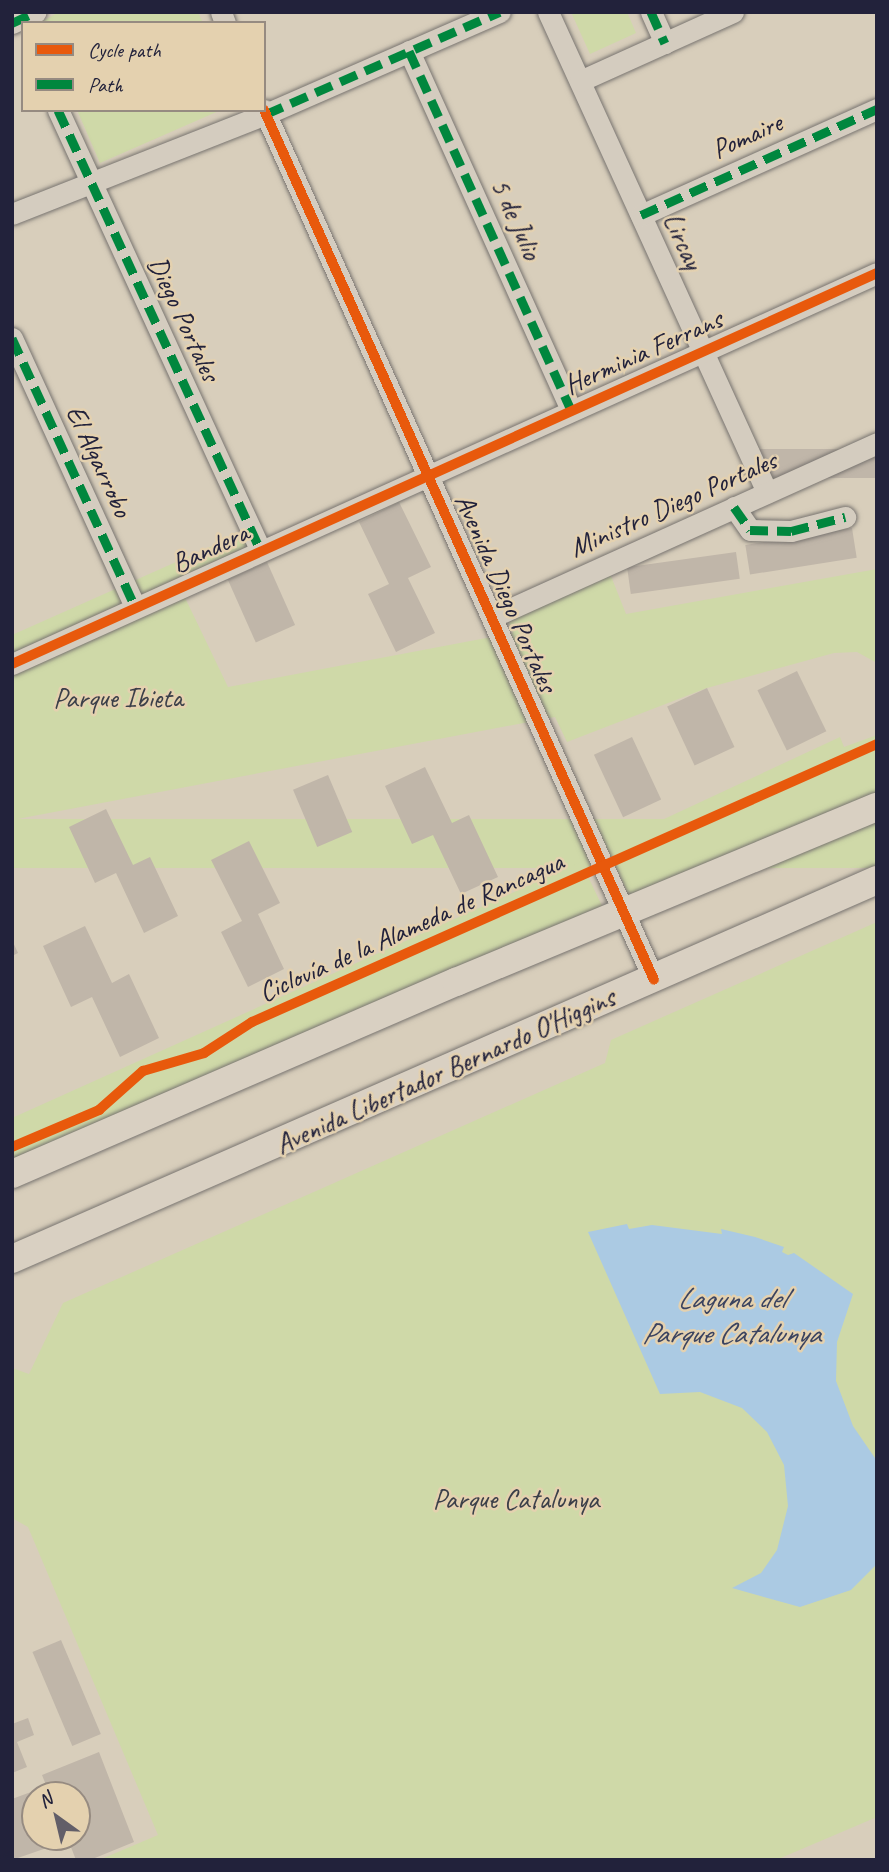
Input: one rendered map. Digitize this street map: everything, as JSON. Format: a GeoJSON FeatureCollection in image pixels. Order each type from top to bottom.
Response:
{"type":"FeatureCollection","features":[{"type":"Feature","properties":{"kind":"main road"},"geometry":{"type":"LineString","coordinates":[[12,1174],[877,807]]}},
{"type":"Feature","properties":{"kind":"main road","name":"Avenida Libertador Bernardo O'Higgins"},"geometry":{"type":"LineString","coordinates":[[12,1259],[877,880]]}},
{"type":"Feature","properties":{"kind":"street"},"geometry":{"type":"LineString","coordinates":[[266,112],[500,12]]}},
{"type":"Feature","properties":{"kind":"street","name":"Lircay"},"geometry":{"type":"LineString","coordinates":[[548,12],[767,492]]}},
{"type":"Feature","properties":{"kind":"street"},"geometry":{"type":"LineString","coordinates":[[651,12],[665,43]]}},
{"type":"Feature","properties":{"kind":"street"},"geometry":{"type":"LineString","coordinates":[[580,81],[733,12]]}},
{"type":"Feature","properties":{"kind":"street","name":"5 de Julio"},"geometry":{"type":"LineString","coordinates":[[410,51],[571,409]]}},
{"type":"Feature","properties":{"kind":"street","name":"Pomaire"},"geometry":{"type":"LineString","coordinates":[[641,215],[877,109]]}},
{"type":"Feature","properties":{"kind":"street","name":"Diego Portales"},"geometry":{"type":"LineString","coordinates":[[59,112],[260,551]]}},
{"type":"Feature","properties":{"kind":"street"},"geometry":{"type":"LineString","coordinates":[[12,214],[89,180],[265,112]]}},
{"type":"Feature","properties":{"kind":"street","name":"Avenida Diego Portales"},"geometry":{"type":"LineString","coordinates":[[265,112],[654,979]]}},
{"type":"Feature","properties":{"kind":"street","name":"Herminia Ferrans"},"geometry":{"type":"LineString","coordinates":[[427,474],[877,273]]}},
{"type":"Feature","properties":{"kind":"street","name":"El Algarrobo"},"geometry":{"type":"LineString","coordinates":[[12,338],[135,607]]}},
{"type":"Feature","properties":{"kind":"street","name":"Ministro Diego Portales"},"geometry":{"type":"LineString","coordinates":[[492,617],[877,443]]}},
{"type":"Feature","properties":{"kind":"street","name":"Bandera"},"geometry":{"type":"LineString","coordinates":[[12,663],[427,474]]}},
{"type":"Feature","properties":{"kind":"street"},"geometry":{"type":"LineString","coordinates":[[734,507],[750,530],[791,531],[845,517]]}},
{"type":"Feature","properties":{"kind":"green space"},"geometry":{"type":"Polygon","coordinates":[[[59,12],[198,12],[202,21],[43,21],[59,12]]]}},
{"type":"Feature","properties":{"kind":"green space"},"geometry":{"type":"Polygon","coordinates":[[[571,12],[627,12],[636,33],[590,54],[571,12]]]}},
{"type":"Feature","properties":{"kind":"green space"},"geometry":{"type":"Polygon","coordinates":[[[78,112],[216,112],[100,163],[78,112]]]}},
{"type":"Feature","properties":{"kind":"green space","name":"Parque Ibieta"},"geometry":{"type":"Polygon","coordinates":[[[239,534],[248,547],[176,579],[228,687],[513,633],[504,609],[605,561],[626,614],[877,569],[877,663],[857,652],[834,653],[707,688],[567,742],[555,717],[12,820],[12,635],[239,534]]]}},
{"type":"Feature","properties":{"kind":"green space"},"geometry":{"type":"Polygon","coordinates":[[[877,735],[877,793],[631,900],[606,846],[840,737],[844,747],[877,735]]]}},
{"type":"Feature","properties":{"kind":"green space"},"geometry":{"type":"Polygon","coordinates":[[[12,819],[877,819],[877,868],[12,868],[12,819]]]}},
{"type":"Feature","properties":{"kind":"green space"},"geometry":{"type":"Polygon","coordinates":[[[581,862],[604,910],[12,1161],[12,1118],[581,862]]]}},
{"type":"Feature","properties":{"kind":"green space","name":"Parque Catalunya"},"geometry":{"type":"Polygon","coordinates":[[[877,922],[877,1817],[776,1860],[99,1860],[158,1835],[28,1527],[12,1518],[12,1368],[29,1374],[63,1303],[605,1063],[611,1040],[877,922]]]}},
{"type":"Feature","properties":{"kind":"water","name":"Laguna del Parque Catalunya"},"geometry":{"type":"Polygon","coordinates":[[[627,1224],[629,1229],[652,1225],[722,1234],[721,1229],[755,1237],[784,1247],[782,1252],[788,1255],[794,1253],[853,1294],[837,1342],[836,1381],[853,1426],[877,1461],[877,1564],[851,1590],[800,1607],[732,1588],[761,1573],[777,1550],[788,1506],[784,1465],[767,1432],[742,1408],[700,1392],[660,1394],[588,1232],[627,1224]]]}},
{"type":"Feature","properties":{"kind":"building"},"geometry":{"type":"Polygon","coordinates":[[[743,449],[877,449],[877,478],[743,478],[743,449]]]}},
{"type":"Feature","properties":{"kind":"building"},"geometry":{"type":"Polygon","coordinates":[[[399,502],[431,567],[408,578],[435,633],[396,652],[368,594],[389,584],[359,522],[399,502]]]}},
{"type":"Feature","properties":{"kind":"building"},"geometry":{"type":"Polygon","coordinates":[[[852,528],[857,558],[750,575],[745,545],[852,528]]]}},
{"type":"Feature","properties":{"kind":"building"},"geometry":{"type":"Polygon","coordinates":[[[736,552],[740,579],[631,594],[627,567],[736,552]]]}},
{"type":"Feature","properties":{"kind":"building"},"geometry":{"type":"Polygon","coordinates":[[[267,562],[295,625],[256,643],[228,579],[267,562]]]}},
{"type":"Feature","properties":{"kind":"building"},"geometry":{"type":"Polygon","coordinates":[[[797,671],[826,731],[787,751],[757,690],[797,671]]]}},
{"type":"Feature","properties":{"kind":"building"},"geometry":{"type":"Polygon","coordinates":[[[707,688],[734,747],[695,766],[667,707],[707,688]]]}},
{"type":"Feature","properties":{"kind":"building"},"geometry":{"type":"Polygon","coordinates":[[[632,737],[661,800],[623,817],[594,755],[632,737]]]}},
{"type":"Feature","properties":{"kind":"building"},"geometry":{"type":"Polygon","coordinates":[[[425,767],[452,823],[469,815],[498,877],[461,894],[433,835],[412,844],[385,786],[425,767]]]}},
{"type":"Feature","properties":{"kind":"building"},"geometry":{"type":"Polygon","coordinates":[[[328,775],[352,832],[317,847],[293,790],[328,775]]]}},
{"type":"Feature","properties":{"kind":"building"},"geometry":{"type":"Polygon","coordinates":[[[106,809],[133,865],[150,857],[178,916],[144,933],[116,873],[95,883],[69,827],[106,809]]]}},
{"type":"Feature","properties":{"kind":"building"},"geometry":{"type":"Polygon","coordinates":[[[249,841],[280,903],[258,914],[284,969],[248,987],[221,932],[242,921],[211,860],[249,841]]]}},
{"type":"Feature","properties":{"kind":"building"},"geometry":{"type":"Polygon","coordinates":[[[85,926],[112,983],[129,974],[159,1038],[120,1057],[92,997],[71,1007],[43,946],[85,926]]]}},
{"type":"Feature","properties":{"kind":"building"},"geometry":{"type":"Polygon","coordinates":[[[12,940],[18,953],[12,956],[12,940]]]}},
{"type":"Feature","properties":{"kind":"building"},"geometry":{"type":"Polygon","coordinates":[[[61,1640],[101,1734],[72,1746],[32,1652],[61,1640]]]}},
{"type":"Feature","properties":{"kind":"building"},"geometry":{"type":"Polygon","coordinates":[[[28,1718],[34,1735],[17,1742],[27,1767],[12,1773],[12,1724],[28,1718]]]}},
{"type":"Feature","properties":{"kind":"building"},"geometry":{"type":"Polygon","coordinates":[[[99,1752],[134,1842],[90,1860],[76,1860],[72,1851],[91,1851],[91,1781],[44,1781],[42,1775],[99,1752]]]}},
{"type":"Feature","properties":{"kind":"building"},"geometry":{"type":"Polygon","coordinates":[[[21,1796],[21,1851],[38,1851],[12,1860],[12,1799],[21,1796]]]}},
{"type":"Feature","properties":{"kind":"marked path"},"geometry":{"type":"LineString","coordinates":[[12,23],[36,12]]}},
{"type":"Feature","properties":{"kind":"marked path"},"geometry":{"type":"LineString","coordinates":[[266,114],[500,12]]}},
{"type":"Feature","properties":{"kind":"marked path"},"geometry":{"type":"LineString","coordinates":[[651,12],[665,43]]}},
{"type":"Feature","properties":{"kind":"marked path"},"geometry":{"type":"LineString","coordinates":[[409,51],[571,409]]}},
{"type":"Feature","properties":{"kind":"marked path"},"geometry":{"type":"LineString","coordinates":[[641,215],[877,109]]}},
{"type":"Feature","properties":{"kind":"marked path"},"geometry":{"type":"LineString","coordinates":[[59,112],[260,550]]}},
{"type":"Feature","properties":{"kind":"marked path"},"geometry":{"type":"LineString","coordinates":[[12,338],[135,607]]}},
{"type":"Feature","properties":{"kind":"marked path"},"geometry":{"type":"LineString","coordinates":[[734,507],[750,530],[791,531],[845,517]]}},
{"type":"Feature","properties":{"kind":"cycle path"},"geometry":{"type":"LineString","coordinates":[[265,112],[654,980]]}},
{"type":"Feature","properties":{"kind":"cycle path"},"geometry":{"type":"LineString","coordinates":[[12,664],[877,273]]}},
{"type":"Feature","properties":{"kind":"cycle path","name":"Ciclovía de la Alameda de Rancagua"},"geometry":{"type":"LineString","coordinates":[[12,1147],[99,1110],[143,1071],[204,1053],[252,1022],[877,744]]}}]}
